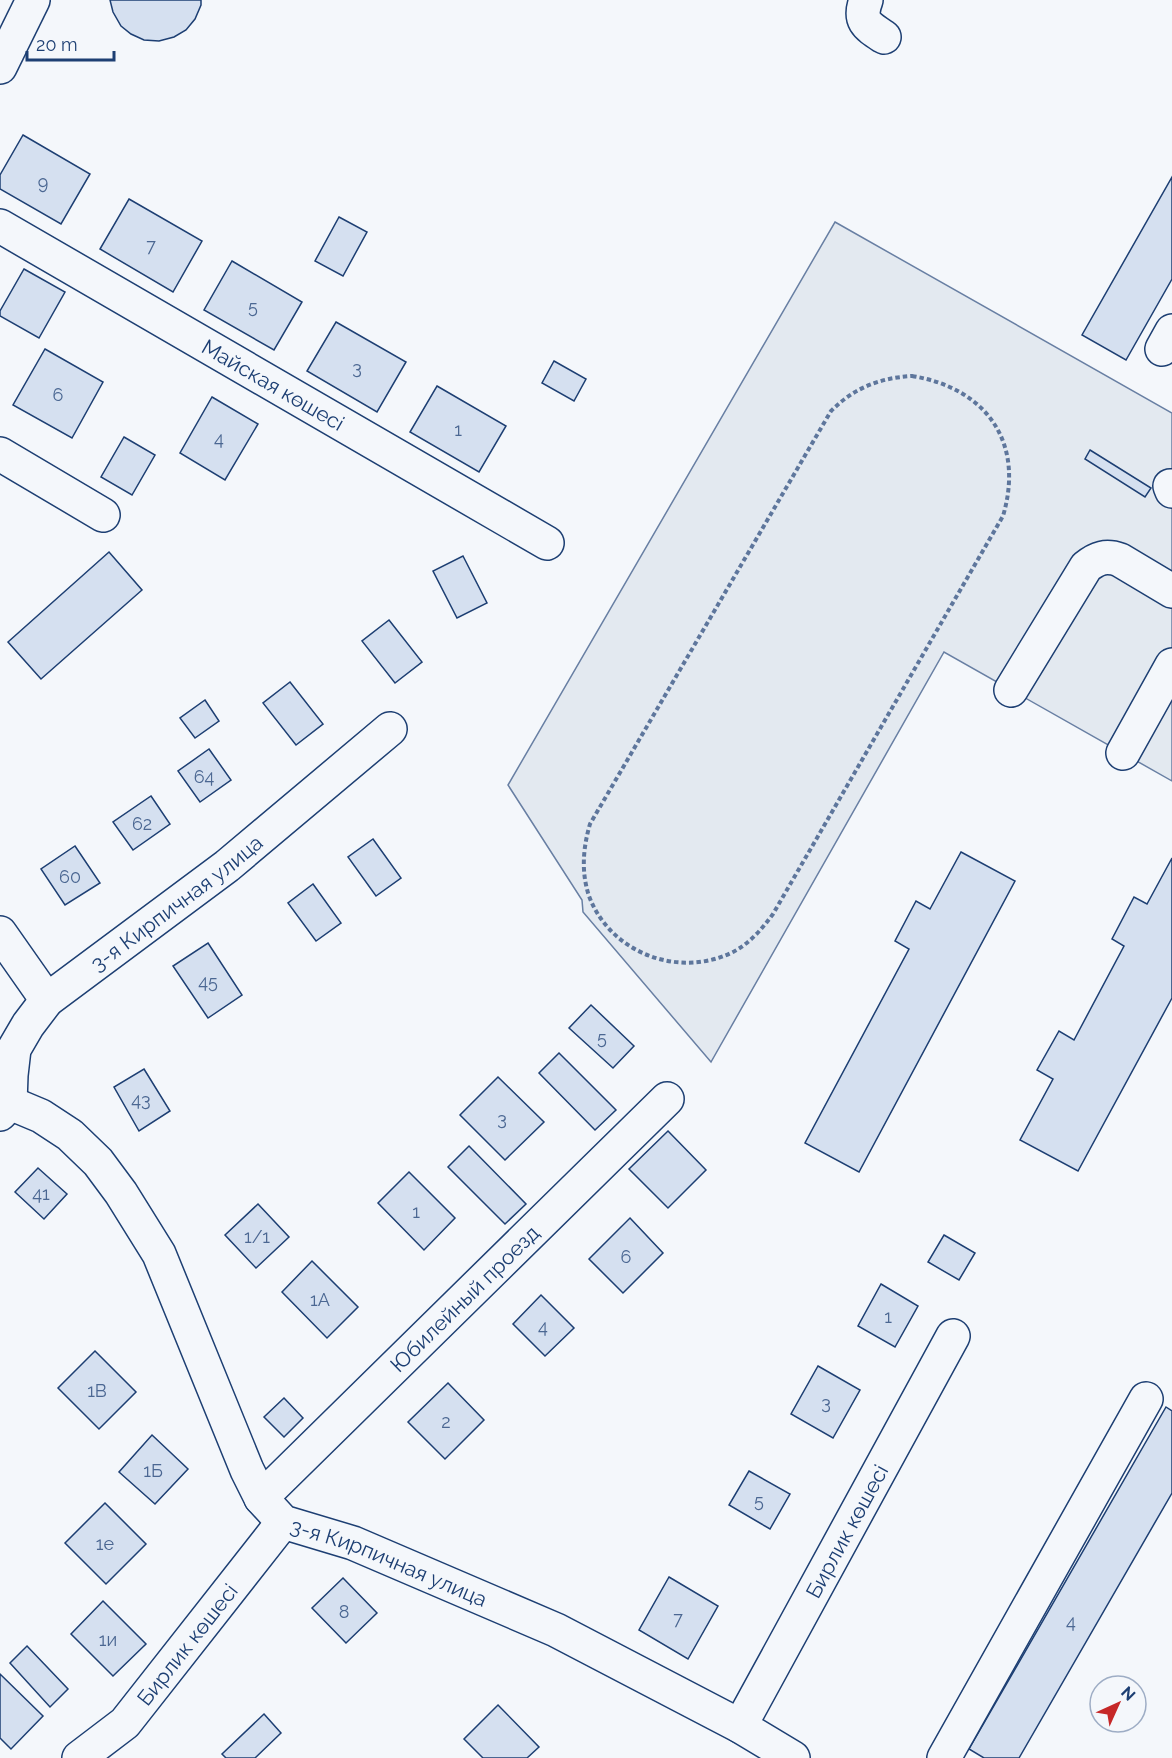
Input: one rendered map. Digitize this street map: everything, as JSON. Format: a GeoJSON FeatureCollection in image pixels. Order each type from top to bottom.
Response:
{"type":"FeatureCollection","features":[{"type":"Feature","properties":{"kind":"street"},"geometry":{"type":"LineString","coordinates":[[0,67],[33,0]]}},
{"type":"Feature","properties":{"kind":"street"},"geometry":{"type":"LineString","coordinates":[[866,0],[862,11],[863,19],[884,37]]}},
{"type":"Feature","properties":{"kind":"street","name":"Майская көшесі"},"geometry":{"type":"LineString","coordinates":[[0,226],[547,543]]}},
{"type":"Feature","properties":{"kind":"street"},"geometry":{"type":"LineString","coordinates":[[0,454],[103,515]]}},
{"type":"Feature","properties":{"kind":"street"},"geometry":{"type":"LineString","coordinates":[[1011,690],[1086,567],[1093,561],[1111,557],[1120,560],[1172,591]]}},
{"type":"Feature","properties":{"kind":"street"},"geometry":{"type":"LineString","coordinates":[[1123,753],[1172,665]]}},
{"type":"Feature","properties":{"kind":"street","name":"3-я Кирпичная улица"},"geometry":{"type":"LineString","coordinates":[[390,729],[227,866],[47,1000],[27,1025],[14,1049],[5,1108],[41,1116],[70,1135],[98,1162],[121,1193],[159,1254],[261,1498],[283,1522],[353,1543],[556,1629],[740,1726],[794,1758]]}},
{"type":"Feature","properties":{"kind":"street"},"geometry":{"type":"LineString","coordinates":[[0,933],[47,1000]]}},
{"type":"Feature","properties":{"kind":"street","name":"Юбилейный проезд"},"geometry":{"type":"LineString","coordinates":[[261,1498],[668,1099]]}},
{"type":"Feature","properties":{"kind":"street","name":"Бирлик көшесі"},"geometry":{"type":"LineString","coordinates":[[740,1726],[953,1336]]}},
{"type":"Feature","properties":{"kind":"street"},"geometry":{"type":"LineString","coordinates":[[944,1758],[1146,1399]]}},
{"type":"Feature","properties":{"kind":"street","name":"Бирлик көшесі"},"geometry":{"type":"LineString","coordinates":[[79,1758],[125,1723],[283,1522]]}},
{"type":"Feature","properties":{"kind":"path"},"geometry":{"type":"LineString","coordinates":[[912,376],[956,388],[976,403],[993,422],[1008,458],[1010,478],[1003,516],[773,914],[762,929],[734,951],[698,962],[680,963],[660,960],[623,942],[596,911],[585,877],[585,841],[598,807],[831,411],[844,398],[858,389],[894,377],[912,376]]}},
{"type":"Feature","properties":{"kind":"shaded area"},"geometry":{"type":"Polygon","coordinates":[[[835,222],[1172,413],[1172,781],[944,652],[711,1062],[583,912],[582,900],[508,785],[835,222]]]}},
{"type":"Feature","properties":{"kind":"building"},"geometry":{"type":"Polygon","coordinates":[[[110,0],[201,0],[201,5],[195,19],[186,30],[174,37],[159,41],[144,40],[121,26],[113,12],[110,0]]]}},
{"type":"Feature","properties":{"kind":"building"},"geometry":{"type":"Polygon","coordinates":[[[23,135],[90,174],[61,224],[0,189],[0,175],[23,135]]]}},
{"type":"Feature","properties":{"kind":"building"},"geometry":{"type":"Polygon","coordinates":[[[1172,177],[1172,279],[1126,360],[1082,335],[1172,177]]]}},
{"type":"Feature","properties":{"kind":"building"},"geometry":{"type":"Polygon","coordinates":[[[129,199],[202,241],[173,292],[100,249],[129,199]]]}},
{"type":"Feature","properties":{"kind":"building"},"geometry":{"type":"Polygon","coordinates":[[[339,217],[367,232],[343,276],[315,261],[339,217]]]}},
{"type":"Feature","properties":{"kind":"building"},"geometry":{"type":"Polygon","coordinates":[[[232,261],[302,302],[274,350],[204,310],[232,261]]]}},
{"type":"Feature","properties":{"kind":"building"},"geometry":{"type":"Polygon","coordinates":[[[24,269],[65,292],[39,338],[0,316],[0,311],[24,269]]]}},
{"type":"Feature","properties":{"kind":"building"},"geometry":{"type":"Polygon","coordinates":[[[336,322],[406,362],[377,412],[307,371],[336,322]]]}},
{"type":"Feature","properties":{"kind":"building"},"geometry":{"type":"Polygon","coordinates":[[[45,349],[103,382],[72,438],[13,405],[45,349]]]}},
{"type":"Feature","properties":{"kind":"building"},"geometry":{"type":"Polygon","coordinates":[[[554,361],[586,379],[574,401],[542,383],[554,361]]]}},
{"type":"Feature","properties":{"kind":"building"},"geometry":{"type":"Polygon","coordinates":[[[437,386],[506,426],[479,472],[410,432],[437,386]]]}},
{"type":"Feature","properties":{"kind":"building"},"geometry":{"type":"Polygon","coordinates":[[[212,397],[258,424],[225,480],[180,453],[212,397]]]}},
{"type":"Feature","properties":{"kind":"building"},"geometry":{"type":"Polygon","coordinates":[[[124,437],[155,455],[132,495],[101,477],[124,437]]]}},
{"type":"Feature","properties":{"kind":"building"},"geometry":{"type":"Polygon","coordinates":[[[1090,450],[1151,488],[1145,497],[1085,459],[1090,450]]]}},
{"type":"Feature","properties":{"kind":"building"},"geometry":{"type":"Polygon","coordinates":[[[109,552],[142,590],[41,679],[8,642],[109,552]]]}},
{"type":"Feature","properties":{"kind":"building"},"geometry":{"type":"Polygon","coordinates":[[[463,556],[487,603],[457,618],[433,571],[463,556]]]}},
{"type":"Feature","properties":{"kind":"building"},"geometry":{"type":"Polygon","coordinates":[[[389,620],[422,662],[395,683],[362,641],[389,620]]]}},
{"type":"Feature","properties":{"kind":"building"},"geometry":{"type":"Polygon","coordinates":[[[290,682],[323,724],[296,745],[263,703],[290,682]]]}},
{"type":"Feature","properties":{"kind":"building"},"geometry":{"type":"Polygon","coordinates":[[[205,700],[219,721],[195,738],[180,718],[205,700]]]}},
{"type":"Feature","properties":{"kind":"building"},"geometry":{"type":"Polygon","coordinates":[[[209,749],[231,780],[200,802],[178,771],[209,749]]]}},
{"type":"Feature","properties":{"kind":"building"},"geometry":{"type":"Polygon","coordinates":[[[151,796],[170,824],[133,850],[113,822],[151,796]]]}},
{"type":"Feature","properties":{"kind":"building"},"geometry":{"type":"Polygon","coordinates":[[[373,839],[401,878],[376,896],[348,857],[373,839]]]}},
{"type":"Feature","properties":{"kind":"building"},"geometry":{"type":"Polygon","coordinates":[[[75,846],[100,883],[65,905],[41,869],[75,846]]]}},
{"type":"Feature","properties":{"kind":"building"},"geometry":{"type":"Polygon","coordinates":[[[961,852],[1015,881],[859,1172],[805,1143],[909,949],[895,941],[916,901],[930,909],[961,852]]]}},
{"type":"Feature","properties":{"kind":"building"},"geometry":{"type":"Polygon","coordinates":[[[1172,858],[1172,998],[1078,1171],[1020,1140],[1053,1079],[1037,1070],[1059,1031],[1074,1040],[1124,946],[1112,939],[1134,897],[1147,904],[1172,858]]]}},
{"type":"Feature","properties":{"kind":"building"},"geometry":{"type":"Polygon","coordinates":[[[313,884],[341,923],[316,941],[288,903],[313,884]]]}},
{"type":"Feature","properties":{"kind":"building"},"geometry":{"type":"Polygon","coordinates":[[[208,943],[242,995],[208,1018],[173,966],[208,943]]]}},
{"type":"Feature","properties":{"kind":"building"},"geometry":{"type":"Polygon","coordinates":[[[591,1005],[634,1046],[613,1068],[569,1028],[591,1005]]]}},
{"type":"Feature","properties":{"kind":"building"},"geometry":{"type":"Polygon","coordinates":[[[559,1053],[616,1110],[595,1130],[539,1073],[559,1053]]]}},
{"type":"Feature","properties":{"kind":"building"},"geometry":{"type":"Polygon","coordinates":[[[144,1069],[170,1111],[139,1131],[114,1087],[144,1069]]]}},
{"type":"Feature","properties":{"kind":"building"},"geometry":{"type":"Polygon","coordinates":[[[498,1077],[544,1122],[505,1160],[460,1115],[498,1077]]]}},
{"type":"Feature","properties":{"kind":"building"},"geometry":{"type":"Polygon","coordinates":[[[668,1131],[706,1170],[668,1208],[629,1169],[668,1131]]]}},
{"type":"Feature","properties":{"kind":"building"},"geometry":{"type":"Polygon","coordinates":[[[469,1146],[526,1204],[505,1224],[448,1167],[469,1146]]]}},
{"type":"Feature","properties":{"kind":"building"},"geometry":{"type":"Polygon","coordinates":[[[38,1168],[67,1194],[44,1219],[15,1192],[38,1168]]]}},
{"type":"Feature","properties":{"kind":"building"},"geometry":{"type":"Polygon","coordinates":[[[409,1172],[455,1218],[424,1250],[378,1203],[409,1172]]]}},
{"type":"Feature","properties":{"kind":"building"},"geometry":{"type":"Polygon","coordinates":[[[258,1204],[289,1237],[256,1268],[225,1235],[258,1204]]]}},
{"type":"Feature","properties":{"kind":"building"},"geometry":{"type":"Polygon","coordinates":[[[630,1218],[663,1253],[623,1293],[589,1259],[630,1218]]]}},
{"type":"Feature","properties":{"kind":"building"},"geometry":{"type":"Polygon","coordinates":[[[944,1235],[975,1253],[959,1280],[928,1262],[944,1235]]]}},
{"type":"Feature","properties":{"kind":"building"},"geometry":{"type":"Polygon","coordinates":[[[312,1261],[358,1307],[327,1338],[282,1292],[312,1261]]]}},
{"type":"Feature","properties":{"kind":"building"},"geometry":{"type":"Polygon","coordinates":[[[881,1284],[918,1306],[895,1347],[858,1326],[881,1284]]]}},
{"type":"Feature","properties":{"kind":"building"},"geometry":{"type":"Polygon","coordinates":[[[541,1295],[574,1328],[545,1356],[513,1324],[541,1295]]]}},
{"type":"Feature","properties":{"kind":"building"},"geometry":{"type":"Polygon","coordinates":[[[95,1351],[136,1392],[99,1429],[58,1388],[95,1351]]]}},
{"type":"Feature","properties":{"kind":"building"},"geometry":{"type":"Polygon","coordinates":[[[818,1366],[860,1390],[833,1438],[791,1414],[818,1366]]]}},
{"type":"Feature","properties":{"kind":"building"},"geometry":{"type":"Polygon","coordinates":[[[448,1383],[484,1420],[445,1459],[408,1422],[448,1383]]]}},
{"type":"Feature","properties":{"kind":"building"},"geometry":{"type":"Polygon","coordinates":[[[284,1398],[303,1418],[284,1437],[264,1417],[284,1398]]]}},
{"type":"Feature","properties":{"kind":"building"},"geometry":{"type":"Polygon","coordinates":[[[1166,1407],[1172,1411],[1172,1493],[1019,1758],[984,1758],[969,1749],[1166,1407]]]}},
{"type":"Feature","properties":{"kind":"building"},"geometry":{"type":"Polygon","coordinates":[[[152,1435],[188,1469],[155,1504],[119,1472],[152,1435]]]}},
{"type":"Feature","properties":{"kind":"building"},"geometry":{"type":"Polygon","coordinates":[[[749,1471],[790,1494],[770,1529],[729,1505],[749,1471]]]}},
{"type":"Feature","properties":{"kind":"building"},"geometry":{"type":"Polygon","coordinates":[[[105,1503],[146,1544],[106,1584],[65,1543],[105,1503]]]}},
{"type":"Feature","properties":{"kind":"building"},"geometry":{"type":"Polygon","coordinates":[[[669,1577],[718,1606],[688,1659],[639,1630],[669,1577]]]}},
{"type":"Feature","properties":{"kind":"building"},"geometry":{"type":"Polygon","coordinates":[[[343,1578],[377,1613],[346,1643],[312,1608],[343,1578]]]}},
{"type":"Feature","properties":{"kind":"building"},"geometry":{"type":"Polygon","coordinates":[[[103,1601],[146,1644],[113,1676],[71,1634],[103,1601]]]}},
{"type":"Feature","properties":{"kind":"building"},"geometry":{"type":"Polygon","coordinates":[[[27,1646],[68,1689],[50,1707],[10,1663],[27,1646]]]}},
{"type":"Feature","properties":{"kind":"building"},"geometry":{"type":"Polygon","coordinates":[[[0,1674],[43,1716],[11,1749],[0,1738],[0,1674]]]}},
{"type":"Feature","properties":{"kind":"building"},"geometry":{"type":"Polygon","coordinates":[[[498,1705],[539,1747],[527,1758],[483,1758],[464,1739],[498,1705]]]}},
{"type":"Feature","properties":{"kind":"building"},"geometry":{"type":"Polygon","coordinates":[[[264,1714],[281,1733],[255,1758],[226,1758],[222,1754],[264,1714]]]}}]}
